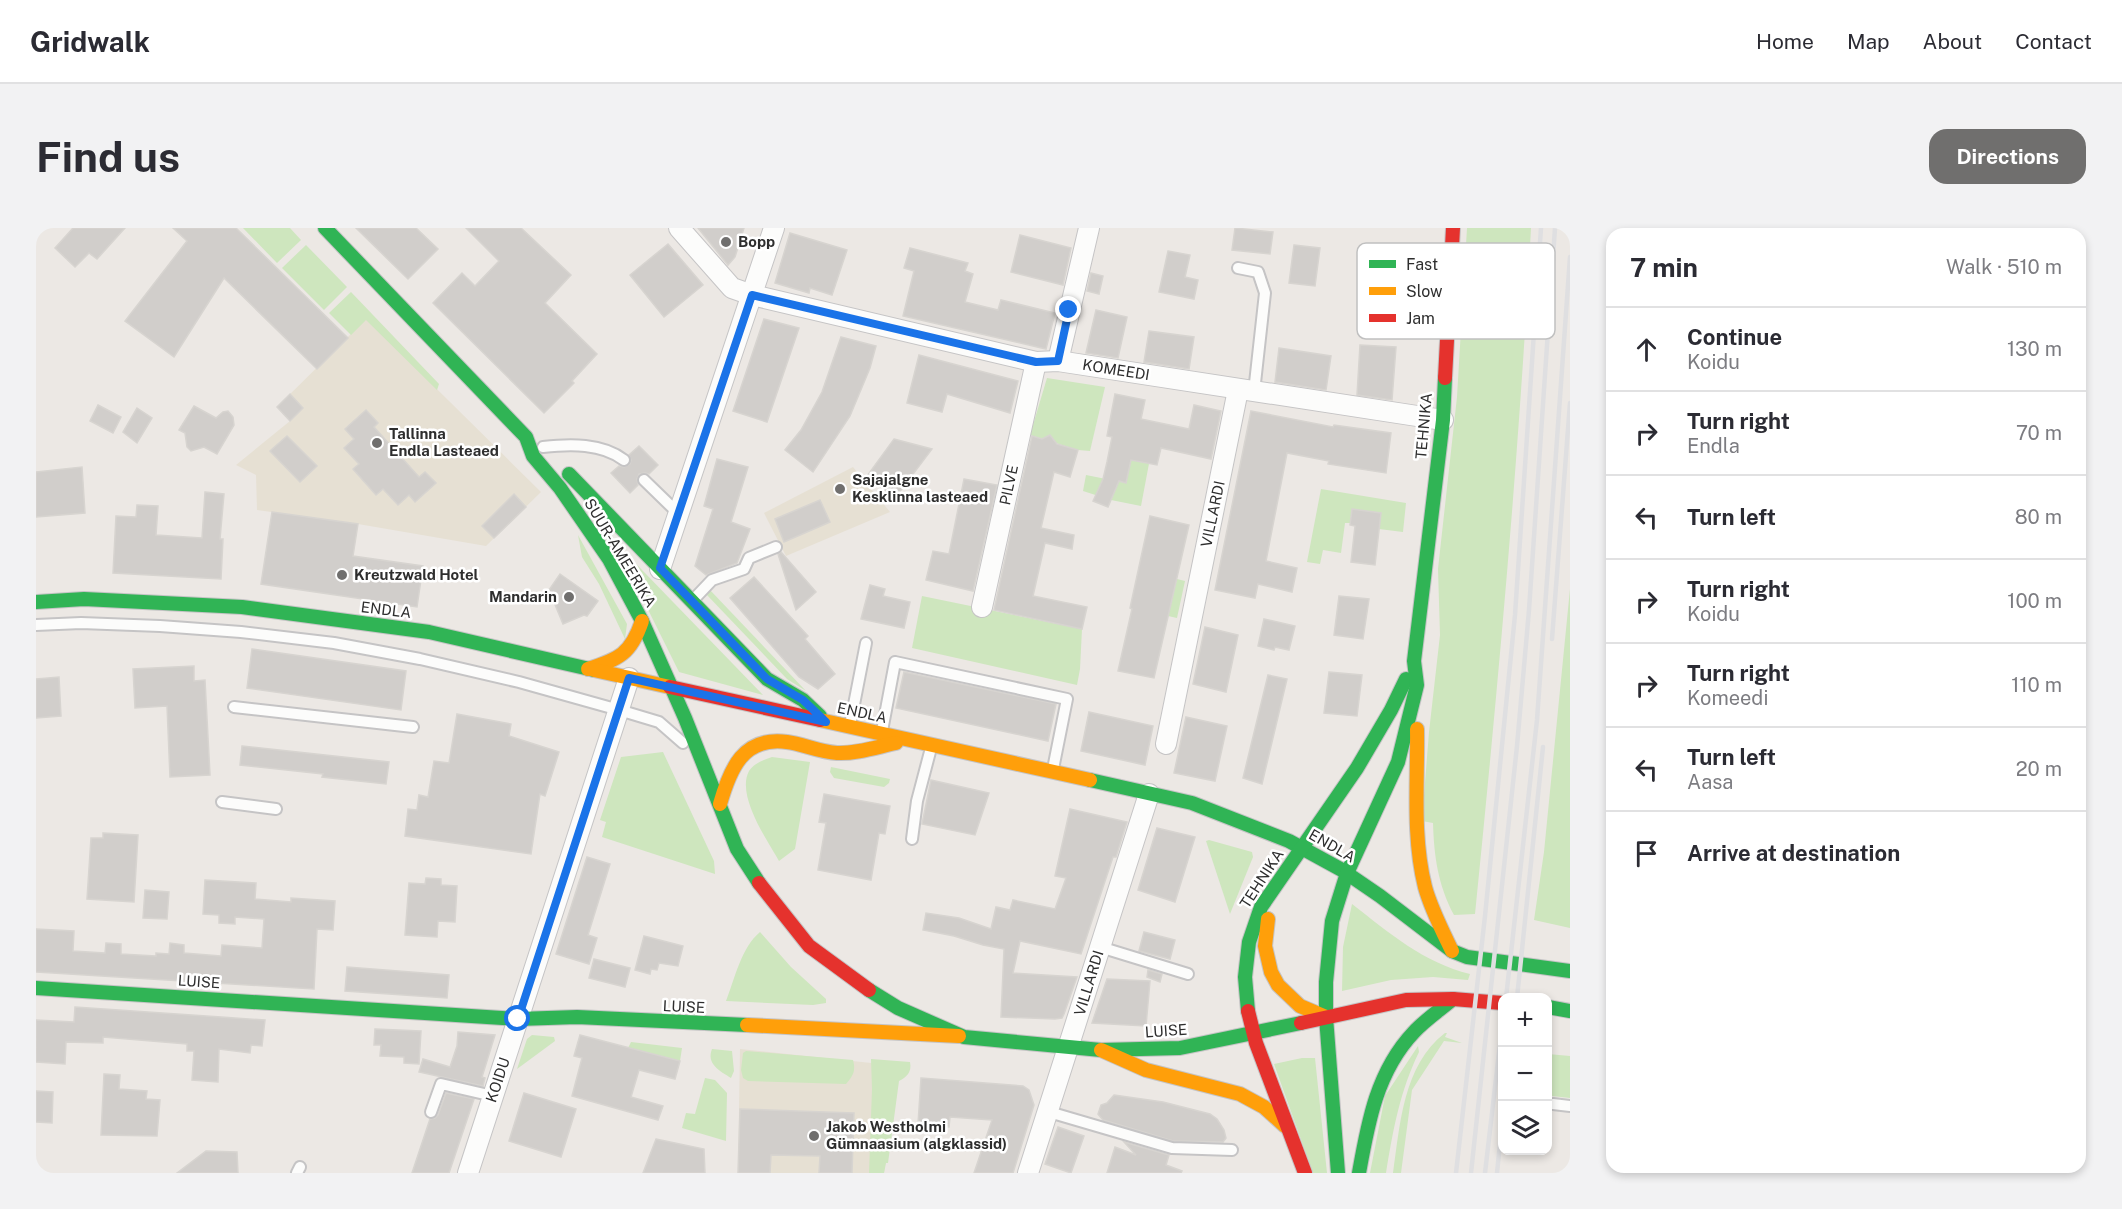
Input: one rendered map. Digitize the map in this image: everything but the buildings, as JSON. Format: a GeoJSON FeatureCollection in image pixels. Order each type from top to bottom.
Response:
{"type":"FeatureCollection","features":[{"type":"Feature","properties":{"kind":"main road","name":"SUUR-AMEERIKA"},"geometry":{"type":"LineString","coordinates":[[325,228],[526,437],[533,456],[560,488],[609,559],[642,621],[737,849],[762,890],[809,946],[874,994],[926,1022],[964,1037]]}},
{"type":"Feature","properties":{"kind":"main road","name":"TEHNIKA"},"geometry":{"type":"LineString","coordinates":[[1452,243],[1453,228]]}},
{"type":"Feature","properties":{"kind":"main road","name":"TEHNIKA"},"geometry":{"type":"LineString","coordinates":[[1338,1173],[1326,1017],[1326,982],[1332,921],[1347,873],[1398,762],[1417,685],[1414,661],[1443,420],[1447,339]]}},
{"type":"Feature","properties":{"kind":"main road"},"geometry":{"type":"LineString","coordinates":[[526,437],[543,447],[767,679],[803,700],[826,722]]}},
{"type":"Feature","properties":{"kind":"main road","name":"ENDLA"},"geometry":{"type":"LineString","coordinates":[[36,602],[84,599],[242,607],[429,632],[1192,803],[1263,828],[1303,847],[1371,888],[1452,951],[1467,957],[1570,971]]}},
{"type":"Feature","properties":{"kind":"main road"},"geometry":{"type":"LineString","coordinates":[[588,669],[615,660],[628,652],[636,640],[642,621]]}},
{"type":"Feature","properties":{"kind":"main road","name":"TEHNIKA"},"geometry":{"type":"LineString","coordinates":[[1305,1173],[1251,1032],[1245,982],[1249,942],[1261,907],[1356,772],[1394,704],[1414,661]]}},
{"type":"Feature","properties":{"kind":"main road"},"geometry":{"type":"LineString","coordinates":[[1417,685],[1416,835],[1419,860],[1428,897],[1452,951]]}},
{"type":"Feature","properties":{"kind":"main road"},"geometry":{"type":"LineString","coordinates":[[720,804],[727,779],[735,765],[750,748],[762,742],[783,741],[838,753],[912,741]]}},
{"type":"Feature","properties":{"kind":"main road"},"geometry":{"type":"LineString","coordinates":[[1282,877],[1269,919],[1265,946],[1271,972],[1278,985],[1300,1006],[1326,1017],[1406,1000],[1453,999],[1498,1003]]}},
{"type":"Feature","properties":{"kind":"main road","name":"LUISE"},"geometry":{"type":"LineString","coordinates":[[36,988],[518,1019],[577,1017],[964,1037],[1101,1050],[1180,1048],[1326,1017]]}},
{"type":"Feature","properties":{"kind":"main road"},"geometry":{"type":"LineString","coordinates":[[1359,1173],[1371,1109],[1381,1080],[1398,1050],[1415,1030],[1453,999]]}},
{"type":"Feature","properties":{"kind":"main road"},"geometry":{"type":"LineString","coordinates":[[1552,1007],[1570,1003]]}},
{"type":"Feature","properties":{"kind":"main road"},"geometry":{"type":"LineString","coordinates":[[1552,1009],[1570,1011]]}},
{"type":"Feature","properties":{"kind":"main road"},"geometry":{"type":"LineString","coordinates":[[1101,1050],[1146,1070],[1240,1094],[1264,1107],[1289,1130]]}},
{"type":"Feature","properties":{"kind":"street","name":"KOMEEDI"},"geometry":{"type":"LineString","coordinates":[[679,228],[732,288],[752,295],[1036,362],[1058,361],[1443,420]]}},
{"type":"Feature","properties":{"kind":"street"},"geometry":{"type":"LineString","coordinates":[[660,568],[774,228]]}},
{"type":"Feature","properties":{"kind":"street"},"geometry":{"type":"LineString","coordinates":[[1058,361],[1089,228]]}},
{"type":"Feature","properties":{"kind":"street","name":"PILVE"},"geometry":{"type":"LineString","coordinates":[[982,607],[1036,362]]}},
{"type":"Feature","properties":{"kind":"street","name":"VILLARDI"},"geometry":{"type":"LineString","coordinates":[[1166,744],[1246,391]]}},
{"type":"Feature","properties":{"kind":"street","name":"KOIDU"},"geometry":{"type":"LineString","coordinates":[[468,1173],[629,678]]}},
{"type":"Feature","properties":{"kind":"street","name":"VILLARDI"},"geometry":{"type":"LineString","coordinates":[[1028,1173],[1149,794]]}},
{"type":"Feature","properties":{"kind":"street"},"geometry":{"type":"LineString","coordinates":[[1552,1010],[1570,1021]]}},
{"type":"Feature","properties":{"kind":"lane"},"geometry":{"type":"LineString","coordinates":[[1238,268],[1258,272],[1265,293],[1246,391]]}},
{"type":"Feature","properties":{"kind":"lane"},"geometry":{"type":"LineString","coordinates":[[543,447],[576,444],[616,453],[624,460]]}},
{"type":"Feature","properties":{"kind":"lane"},"geometry":{"type":"LineString","coordinates":[[644,480],[678,513]]}},
{"type":"Feature","properties":{"kind":"lane"},"geometry":{"type":"LineString","coordinates":[[691,601],[712,580],[744,569],[749,558],[776,547]]}},
{"type":"Feature","properties":{"kind":"lane"},"geometry":{"type":"LineString","coordinates":[[36,625],[81,622],[241,632],[334,643],[420,660],[508,679],[658,722],[677,736],[703,764]]}},
{"type":"Feature","properties":{"kind":"lane"},"geometry":{"type":"LineString","coordinates":[[850,727],[866,643]]}},
{"type":"Feature","properties":{"kind":"lane"},"geometry":{"type":"LineString","coordinates":[[881,734],[895,662],[1067,699],[1053,772]]}},
{"type":"Feature","properties":{"kind":"lane"},"geometry":{"type":"LineString","coordinates":[[234,707],[413,727]]}},
{"type":"Feature","properties":{"kind":"lane"},"geometry":{"type":"LineString","coordinates":[[912,839],[923,774],[932,745]]}},
{"type":"Feature","properties":{"kind":"lane"},"geometry":{"type":"LineString","coordinates":[[222,802],[276,809]]}},
{"type":"Feature","properties":{"kind":"lane"},"geometry":{"type":"LineString","coordinates":[[1100,947],[1188,974]]}},
{"type":"Feature","properties":{"kind":"lane"},"geometry":{"type":"LineString","coordinates":[[430,1112],[441,1084],[493,1096]]}},
{"type":"Feature","properties":{"kind":"lane"},"geometry":{"type":"LineString","coordinates":[[1553,1104],[1570,1106]]}},
{"type":"Feature","properties":{"kind":"lane"},"geometry":{"type":"LineString","coordinates":[[1049,1112],[1172,1148],[1232,1150]]}},
{"type":"Feature","properties":{"kind":"shaded area","name":"Tallinna Endla Lasteaed"},"geometry":{"type":"Polygon","coordinates":[[[366,319],[541,492],[486,546],[358,524],[257,510],[256,475],[236,465],[290,421],[277,407],[366,319]]]}},
{"type":"Feature","properties":{"kind":"shaded area","name":"Sajajalgne Kesklinna lasteaed"},"geometry":{"type":"Polygon","coordinates":[[[853,467],[890,512],[786,556],[764,513],[853,467]]]}},
{"type":"Feature","properties":{"kind":"shaded area","name":"Jakob Westholmi Gümnaasium (algklassid)"},"geometry":{"type":"Polygon","coordinates":[[[740,1049],[899,1066],[884,1173],[738,1173],[740,1049]]]}},
{"type":"Feature","properties":{"kind":"green space"},"geometry":{"type":"Polygon","coordinates":[[[243,228],[290,228],[301,240],[277,263],[243,228]]]}},
{"type":"Feature","properties":{"kind":"green space"},"geometry":{"type":"Polygon","coordinates":[[[1467,228],[1531,228],[1530,243],[1466,243],[1467,228]]]}},
{"type":"Feature","properties":{"kind":"green space"},"geometry":{"type":"Polygon","coordinates":[[[306,245],[347,287],[324,310],[282,268],[306,245]]]}},
{"type":"Feature","properties":{"kind":"green space"},"geometry":{"type":"Polygon","coordinates":[[[351,292],[439,384],[437,390],[366,320],[351,335],[329,313],[351,292]]]}},
{"type":"Feature","properties":{"kind":"green space"},"geometry":{"type":"Polygon","coordinates":[[[1460,339],[1524,339],[1507,571],[1475,914],[1454,915],[1444,893],[1438,870],[1433,823],[1422,821],[1440,635],[1438,569],[1457,397],[1460,339]]]}},
{"type":"Feature","properties":{"kind":"green space"},"geometry":{"type":"Polygon","coordinates":[[[1047,378],[1105,387],[1090,451],[1078,450],[1030,435],[1047,378]]]}},
{"type":"Feature","properties":{"kind":"green space"},"geometry":{"type":"Polygon","coordinates":[[[1151,453],[1141,506],[1083,491],[1086,475],[1126,483],[1130,464],[1118,461],[1151,453]]]}},
{"type":"Feature","properties":{"kind":"green space"},"geometry":{"type":"Polygon","coordinates":[[[1321,489],[1406,503],[1403,532],[1379,529],[1381,513],[1352,509],[1350,523],[1345,523],[1341,553],[1323,550],[1320,564],[1307,562],[1321,489]]]}},
{"type":"Feature","properties":{"kind":"green space"},"geometry":{"type":"Polygon","coordinates":[[[578,535],[627,624],[625,639],[599,584],[582,557],[578,535]]]}},
{"type":"Feature","properties":{"kind":"green space"},"geometry":{"type":"Polygon","coordinates":[[[614,541],[763,695],[679,672],[614,541]]]}},
{"type":"Feature","properties":{"kind":"green space"},"geometry":{"type":"Polygon","coordinates":[[[1177,579],[1185,581],[1177,618],[1168,616],[1177,579]]]}},
{"type":"Feature","properties":{"kind":"green space"},"geometry":{"type":"Polygon","coordinates":[[[1570,589],[1570,928],[1534,920],[1544,852],[1570,589]]]}},
{"type":"Feature","properties":{"kind":"green space"},"geometry":{"type":"Polygon","coordinates":[[[710,590],[806,691],[787,679],[706,594],[710,590]]]}},
{"type":"Feature","properties":{"kind":"green space"},"geometry":{"type":"Polygon","coordinates":[[[922,596],[1082,629],[1077,685],[912,648],[922,596]]]}},
{"type":"Feature","properties":{"kind":"green space"},"geometry":{"type":"Polygon","coordinates":[[[663,752],[714,861],[715,874],[602,837],[606,822],[600,820],[621,757],[663,752]]]}},
{"type":"Feature","properties":{"kind":"green space"},"geometry":{"type":"Polygon","coordinates":[[[772,757],[810,762],[795,849],[779,861],[755,817],[746,781],[751,768],[772,757]]]}},
{"type":"Feature","properties":{"kind":"green space"},"geometry":{"type":"Polygon","coordinates":[[[831,767],[890,779],[884,787],[834,778],[830,772],[831,767]]]}},
{"type":"Feature","properties":{"kind":"green space"},"geometry":{"type":"Polygon","coordinates":[[[1206,841],[1252,852],[1253,857],[1230,914],[1206,841]]]}},
{"type":"Feature","properties":{"kind":"green space"},"geometry":{"type":"Polygon","coordinates":[[[1352,904],[1393,936],[1422,954],[1453,969],[1470,974],[1468,980],[1433,977],[1391,980],[1342,991],[1343,947],[1352,904]]]}},
{"type":"Feature","properties":{"kind":"green space"},"geometry":{"type":"Polygon","coordinates":[[[760,932],[791,967],[826,999],[826,1003],[813,1005],[726,1001],[743,955],[760,932]]]}},
{"type":"Feature","properties":{"kind":"green space"},"geometry":{"type":"Polygon","coordinates":[[[1447,1033],[1445,1037],[1462,1043],[1444,1041],[1412,1090],[1401,1173],[1393,1173],[1401,1116],[1412,1079],[1431,1046],[1447,1033]]]}},
{"type":"Feature","properties":{"kind":"green space"},"geometry":{"type":"Polygon","coordinates":[[[532,1035],[554,1037],[555,1041],[517,1069],[527,1039],[532,1035]]]}},
{"type":"Feature","properties":{"kind":"green space"},"geometry":{"type":"Polygon","coordinates":[[[631,1042],[682,1048],[680,1061],[628,1048],[631,1042]]]}},
{"type":"Feature","properties":{"kind":"green space"},"geometry":{"type":"Polygon","coordinates":[[[1418,1046],[1419,1052],[1398,1111],[1386,1173],[1370,1173],[1385,1096],[1418,1046]]]}},
{"type":"Feature","properties":{"kind":"green space"},"geometry":{"type":"Polygon","coordinates":[[[712,1049],[732,1051],[734,1071],[731,1078],[712,1063],[712,1049]]]}},
{"type":"Feature","properties":{"kind":"green space"},"geometry":{"type":"Polygon","coordinates":[[[746,1051],[853,1060],[854,1070],[846,1084],[748,1081],[743,1078],[741,1070],[743,1053],[746,1051]]]}},
{"type":"Feature","properties":{"kind":"green space"},"geometry":{"type":"Polygon","coordinates":[[[1552,1054],[1570,1056],[1570,1098],[1552,1096],[1552,1054]]]}},
{"type":"Feature","properties":{"kind":"green space"},"geometry":{"type":"Polygon","coordinates":[[[1302,1058],[1315,1058],[1327,1173],[1313,1173],[1274,1064],[1302,1058]]]}},
{"type":"Feature","properties":{"kind":"green space"},"geometry":{"type":"Polygon","coordinates":[[[871,1059],[910,1062],[908,1074],[899,1081],[888,1163],[886,1163],[884,1173],[869,1173],[871,1059]]]}},
{"type":"Feature","properties":{"kind":"green space"},"geometry":{"type":"Polygon","coordinates":[[[705,1078],[715,1080],[727,1093],[726,1141],[682,1128],[686,1113],[695,1114],[705,1078]]]}},
{"type":"Feature","properties":{"kind":"railway"},"geometry":{"type":"LineString","coordinates":[[1540,243],[1541,228]]}},
{"type":"Feature","properties":{"kind":"railway"},"geometry":{"type":"LineString","coordinates":[[1554,243],[1555,228]]}},
{"type":"Feature","properties":{"kind":"railway"},"geometry":{"type":"LineString","coordinates":[[1507,993],[1537,720],[1570,257]]}},
{"type":"Feature","properties":{"kind":"railway"},"geometry":{"type":"LineString","coordinates":[[1456,1173],[1485,916],[1515,615],[1534,339]]}},
{"type":"Feature","properties":{"kind":"railway"},"geometry":{"type":"LineString","coordinates":[[1471,1173],[1517,746],[1529,610],[1547,339]]}},
{"type":"Feature","properties":{"kind":"railway"},"geometry":{"type":"LineString","coordinates":[[1552,639],[1570,403]]}},
{"type":"Feature","properties":{"kind":"railway"},"geometry":{"type":"LineString","coordinates":[[1518,993],[1543,747]]}},
{"type":"Feature","properties":{"kind":"railway"},"geometry":{"type":"LineString","coordinates":[[1485,1173],[1500,1047]]}},
{"type":"Feature","properties":{"kind":"railway"},"geometry":{"type":"LineString","coordinates":[[1497,1173],[1499,1155]]}},
{"type":"Feature","properties":{"kind":"traffic: fast"},"geometry":{"type":"LineString","coordinates":[[325,228],[526,437],[533,456],[560,488],[609,559],[642,621],[685,718],[737,849],[759,883]]}},
{"type":"Feature","properties":{"kind":"traffic: fast"},"geometry":{"type":"LineString","coordinates":[[1338,1173],[1326,1017],[1326,982],[1332,921],[1347,873],[1398,762],[1417,685],[1414,661],[1443,420],[1445,378]]}},
{"type":"Feature","properties":{"kind":"traffic: fast"},"geometry":{"type":"LineString","coordinates":[[569,474],[767,679],[803,700],[820,716]]}},
{"type":"Feature","properties":{"kind":"traffic: fast"},"geometry":{"type":"LineString","coordinates":[[36,602],[84,599],[242,607],[429,632],[594,670]]}},
{"type":"Feature","properties":{"kind":"traffic: fast"},"geometry":{"type":"LineString","coordinates":[[1248,1011],[1245,977],[1249,942],[1261,907],[1357,768],[1391,710],[1406,679]]}},
{"type":"Feature","properties":{"kind":"traffic: fast"},"geometry":{"type":"LineString","coordinates":[[1090,780],[1192,803],[1289,841],[1342,870],[1452,951],[1467,957],[1570,971]]}},
{"type":"Feature","properties":{"kind":"traffic: fast"},"geometry":{"type":"LineString","coordinates":[[36,988],[518,1019],[577,1017],[747,1025]]}},
{"type":"Feature","properties":{"kind":"traffic: fast"},"geometry":{"type":"LineString","coordinates":[[869,990],[898,1008],[964,1037],[1101,1050],[1180,1048],[1301,1023]]}},
{"type":"Feature","properties":{"kind":"traffic: fast"},"geometry":{"type":"LineString","coordinates":[[1359,1173],[1376,1098],[1391,1063],[1414,1032],[1453,999]]}},
{"type":"Feature","properties":{"kind":"traffic: fast"},"geometry":{"type":"LineString","coordinates":[[1552,1008],[1570,1011]]}},
{"type":"Feature","properties":{"kind":"traffic: slow"},"geometry":{"type":"LineString","coordinates":[[588,669],[622,654],[633,641],[642,621]]}},
{"type":"Feature","properties":{"kind":"traffic: slow"},"geometry":{"type":"LineString","coordinates":[[594,670],[670,687]]}},
{"type":"Feature","properties":{"kind":"traffic: slow"},"geometry":{"type":"LineString","coordinates":[[820,720],[1090,780]]}},
{"type":"Feature","properties":{"kind":"traffic: slow"},"geometry":{"type":"LineString","coordinates":[[1417,729],[1418,848],[1430,903],[1452,951]]}},
{"type":"Feature","properties":{"kind":"traffic: slow"},"geometry":{"type":"LineString","coordinates":[[720,804],[734,767],[749,750],[759,744],[787,742],[824,751],[844,753],[896,743]]}},
{"type":"Feature","properties":{"kind":"traffic: slow"},"geometry":{"type":"LineString","coordinates":[[1268,919],[1265,946],[1271,972],[1278,985],[1300,1006],[1326,1017]]}},
{"type":"Feature","properties":{"kind":"traffic: slow"},"geometry":{"type":"LineString","coordinates":[[747,1025],[959,1036]]}},
{"type":"Feature","properties":{"kind":"traffic: slow"},"geometry":{"type":"LineString","coordinates":[[1101,1050],[1146,1070],[1240,1094],[1264,1107],[1285,1126]]}},
{"type":"Feature","properties":{"kind":"traffic: jam"},"geometry":{"type":"LineString","coordinates":[[1452,243],[1453,228]]}},
{"type":"Feature","properties":{"kind":"traffic: jam"},"geometry":{"type":"LineString","coordinates":[[1445,378],[1447,339]]}},
{"type":"Feature","properties":{"kind":"traffic: jam"},"geometry":{"type":"LineString","coordinates":[[670,687],[820,720]]}},
{"type":"Feature","properties":{"kind":"traffic: jam"},"geometry":{"type":"LineString","coordinates":[[759,883],[809,946],[869,990]]}},
{"type":"Feature","properties":{"kind":"traffic: jam"},"geometry":{"type":"LineString","coordinates":[[1301,1023],[1406,1000],[1453,999],[1498,1003]]}},
{"type":"Feature","properties":{"kind":"traffic: jam"},"geometry":{"type":"LineString","coordinates":[[1248,1011],[1256,1043],[1305,1173]]}},
{"type":"Feature","properties":{"kind":"place","name":"Bopp"},"geometry":{"type":"Point","coordinates":[726,242]}},
{"type":"Feature","properties":{"kind":"place","name":"Tallinna Endla Lasteaed"},"geometry":{"type":"Point","coordinates":[377,443]}},
{"type":"Feature","properties":{"kind":"place","name":"Sajajalgne Kesklinna lasteaed"},"geometry":{"type":"Point","coordinates":[840,489]}},
{"type":"Feature","properties":{"kind":"place","name":"Kreutzwald Hotel"},"geometry":{"type":"Point","coordinates":[342,575]}},
{"type":"Feature","properties":{"kind":"place","name":"Mandarin"},"geometry":{"type":"Point","coordinates":[569,597]}},
{"type":"Feature","properties":{"kind":"place","name":"Jakob Westholmi Gümnaasium (algklassid)"},"geometry":{"type":"Point","coordinates":[814,1136]}},
{"type":"Feature","properties":{"kind":"route"},"geometry":{"type":"LineString","coordinates":[[518,1019],[629,678],[826,722],[803,700],[767,679],[660,568],[752,295],[1036,362],[1058,361],[1069,310]]}}]}
